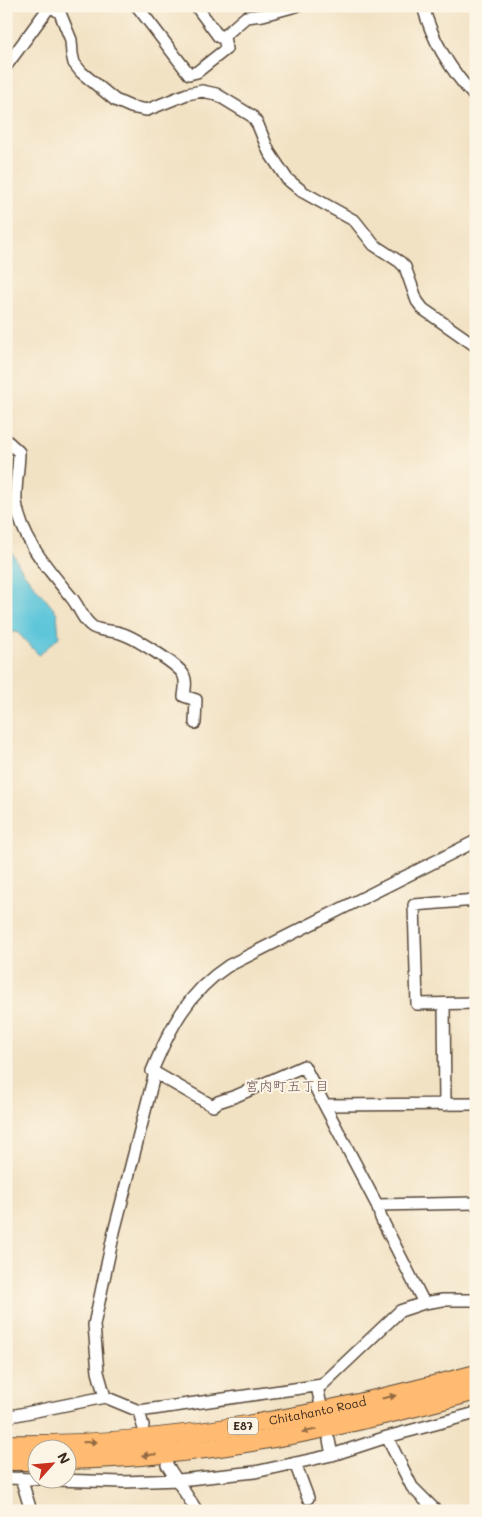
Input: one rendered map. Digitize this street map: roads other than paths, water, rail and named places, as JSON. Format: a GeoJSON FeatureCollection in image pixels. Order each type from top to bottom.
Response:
{"type":"FeatureCollection","features":[{"type":"Feature","properties":{"kind":"highway","name":"Chitahanto Road"},"geometry":{"type":"LineString","coordinates":[[6,1444],[167,1437],[243,1426],[400,1394],[476,1374]]}},
{"type":"Feature","properties":{"kind":"highway","name":"Chitahanto Road"},"geometry":{"type":"LineString","coordinates":[[78,1459],[170,1454],[226,1446],[358,1422],[476,1391]]}},
{"type":"Feature","properties":{"kind":"highway"},"geometry":{"type":"LineString","coordinates":[[6,1460],[28,1460]]}},
{"type":"Feature","properties":{"kind":"street"},"geometry":{"type":"LineString","coordinates":[[6,66],[51,6],[60,13],[71,40],[74,63],[115,100],[131,107],[147,110],[188,94],[202,91],[216,94],[252,116],[258,125],[269,152],[287,179],[303,192],[355,221],[374,245],[405,267],[418,301],[424,309],[476,346]]}},
{"type":"Feature","properties":{"kind":"street"},"geometry":{"type":"LineString","coordinates":[[137,6],[190,74],[197,72],[226,49],[224,36]]}},
{"type":"Feature","properties":{"kind":"street"},"geometry":{"type":"LineString","coordinates":[[196,6],[219,37],[224,36],[253,11],[296,6]]}},
{"type":"Feature","properties":{"kind":"street"},"geometry":{"type":"LineString","coordinates":[[423,6],[445,57],[458,79],[476,98]]}},
{"type":"Feature","properties":{"kind":"street"},"geometry":{"type":"LineString","coordinates":[[6,440],[20,452],[16,502],[21,522],[36,552],[93,627],[123,634],[140,642],[181,670],[186,681],[184,696],[196,700],[195,723]]}},
{"type":"Feature","properties":{"kind":"street"},"geometry":{"type":"LineString","coordinates":[[424,1303],[381,1218],[377,1205],[304,1066],[218,1102],[213,1106],[152,1071],[165,1041],[193,995],[217,973],[476,841]]}},
{"type":"Feature","properties":{"kind":"street"},"geometry":{"type":"LineString","coordinates":[[476,900],[414,905],[417,1004],[476,1003]]}},
{"type":"Feature","properties":{"kind":"street"},"geometry":{"type":"LineString","coordinates":[[444,1004],[445,1105]]}},
{"type":"Feature","properties":{"kind":"street"},"geometry":{"type":"LineString","coordinates":[[105,1397],[98,1372],[94,1325],[114,1232],[155,1072]]}},
{"type":"Feature","properties":{"kind":"street"},"geometry":{"type":"LineString","coordinates":[[325,1105],[476,1104]]}},
{"type":"Feature","properties":{"kind":"street"},"geometry":{"type":"LineString","coordinates":[[377,1205],[476,1203]]}},
{"type":"Feature","properties":{"kind":"street"},"geometry":{"type":"LineString","coordinates":[[6,1417],[105,1397],[139,1411],[322,1385],[400,1311],[424,1303],[443,1300],[476,1300]]}},
{"type":"Feature","properties":{"kind":"street"},"geometry":{"type":"LineString","coordinates":[[317,1386],[320,1401]]}},
{"type":"Feature","properties":{"kind":"street"},"geometry":{"type":"LineString","coordinates":[[139,1411],[143,1426]]}},
{"type":"Feature","properties":{"kind":"street"},"geometry":{"type":"LineString","coordinates":[[78,1481],[123,1482],[179,1480],[255,1472],[332,1454],[476,1413]]}},
{"type":"Feature","properties":{"kind":"street"},"geometry":{"type":"LineString","coordinates":[[387,1437],[412,1488],[436,1511]]}},
{"type":"Feature","properties":{"kind":"street"},"geometry":{"type":"LineString","coordinates":[[329,1440],[332,1454]]}},
{"type":"Feature","properties":{"kind":"street"},"geometry":{"type":"LineString","coordinates":[[295,1463],[308,1498]]}},
{"type":"Feature","properties":{"kind":"street"},"geometry":{"type":"LineString","coordinates":[[167,1465],[179,1480],[197,1511]]}},
{"type":"Feature","properties":{"kind":"street"},"geometry":{"type":"LineString","coordinates":[[6,1478],[28,1478]]}},
{"type":"Feature","properties":{"kind":"street"},"geometry":{"type":"LineString","coordinates":[[21,1478],[31,1511]]}},
{"type":"Feature","properties":{"kind":"water"},"geometry":{"type":"Polygon","coordinates":[[[6,542],[23,572],[57,613],[59,637],[39,655],[17,632],[6,632],[6,542]]]}},
{"type":"Feature","properties":{"kind":"district","name":"宮内町五丁目"},"geometry":{"type":"Point","coordinates":[287,1086]}}]}
